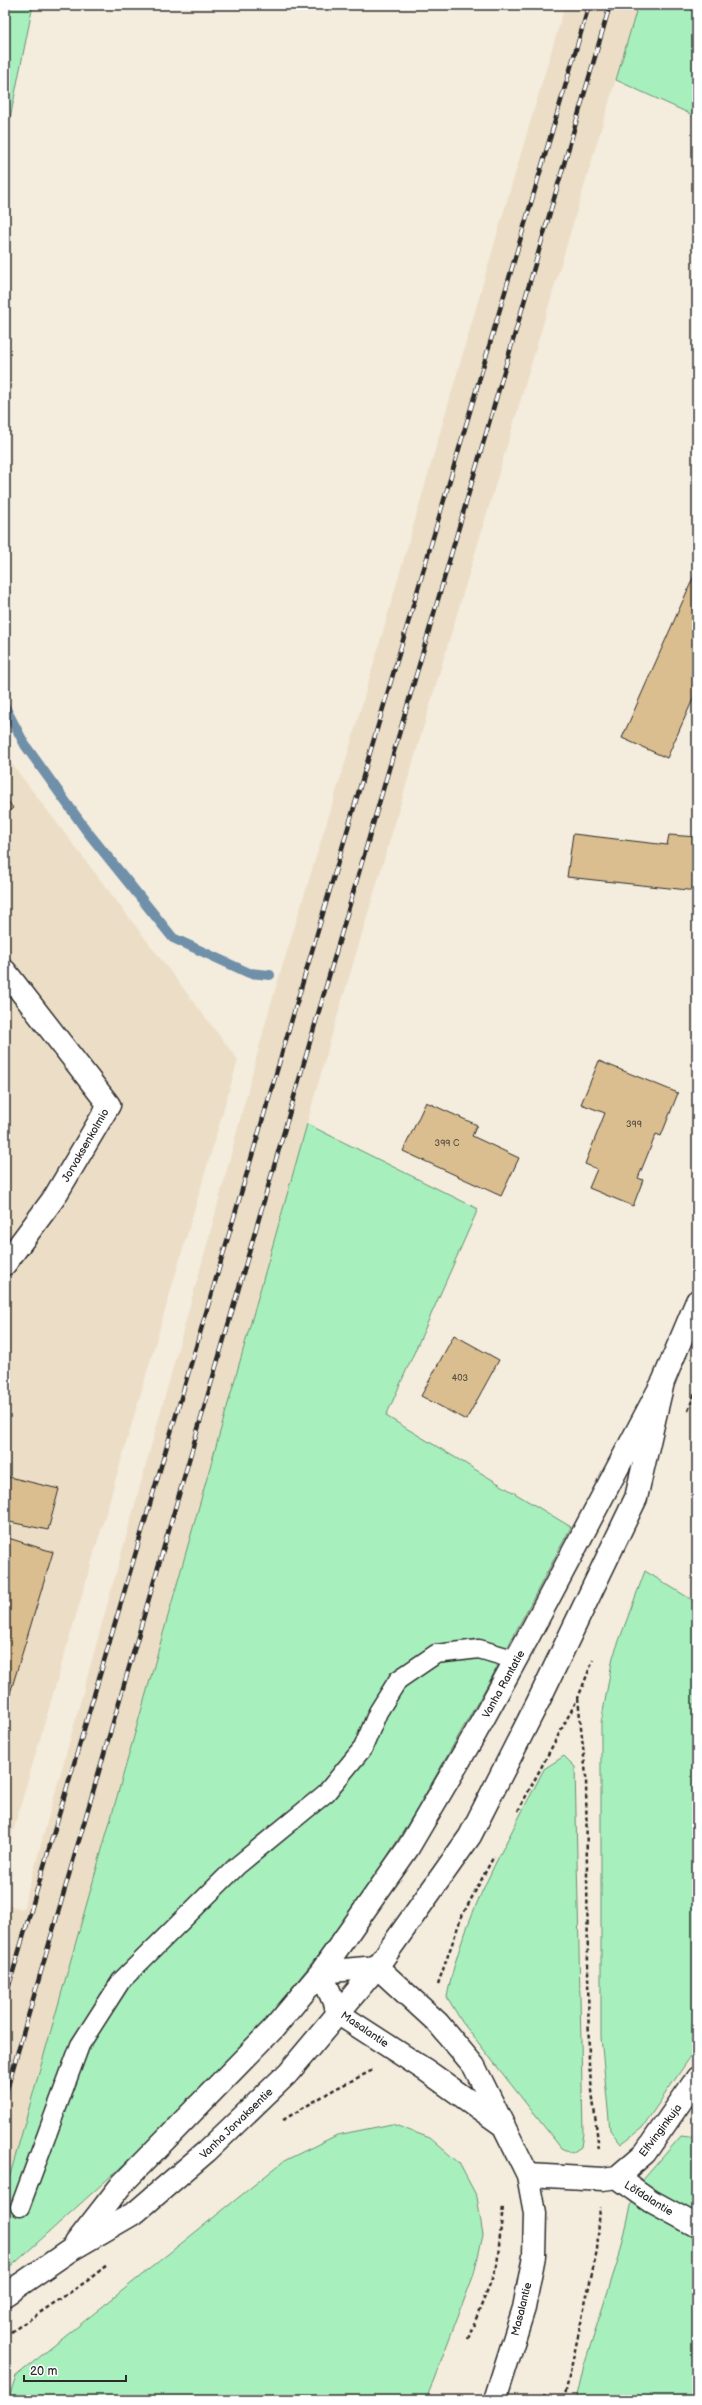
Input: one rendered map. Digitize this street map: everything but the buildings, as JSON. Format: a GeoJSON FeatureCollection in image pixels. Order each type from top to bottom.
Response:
{"type":"FeatureCollection","features":[{"type":"Feature","properties":{"kind":"main road","name":"Jorvaksenkolmio"},"geometry":{"type":"LineString","coordinates":[[5,971],[109,1105],[54,1198],[5,1264]]}},
{"type":"Feature","properties":{"kind":"main road","name":"Vanha Rantatie"},"geometry":{"type":"LineString","coordinates":[[321,1972],[408,1848],[516,1660],[663,1382],[697,1301]]}},
{"type":"Feature","properties":{"kind":"main road","name":"Vanha Rantatie"},"geometry":{"type":"LineString","coordinates":[[377,1967],[470,1836],[538,1702],[636,1498],[663,1382]]}},
{"type":"Feature","properties":{"kind":"main road"},"geometry":{"type":"LineString","coordinates":[[321,1972],[377,1967]]}},
{"type":"Feature","properties":{"kind":"main road","name":"Vanha Jorvaksentie"},"geometry":{"type":"LineString","coordinates":[[5,2295],[69,2252],[136,2212],[207,2151],[288,2073],[377,1967]]}},
{"type":"Feature","properties":{"kind":"main road","name":"Masalantie"},"geometry":{"type":"LineString","coordinates":[[377,1967],[438,2023],[474,2066],[528,2175],[535,2213],[534,2256],[524,2308],[495,2400]]}},
{"type":"Feature","properties":{"kind":"main road","name":"Vanha Jorvaksentie"},"geometry":{"type":"LineString","coordinates":[[69,2252],[122,2184],[274,2028],[321,1972]]}},
{"type":"Feature","properties":{"kind":"main road","name":"Masalantie"},"geometry":{"type":"LineString","coordinates":[[321,1972],[339,2014],[427,2071],[504,2126]]}},
{"type":"Feature","properties":{"kind":"main road","name":"Elfvinginkuja"},"geometry":{"type":"LineString","coordinates":[[610,2178],[645,2153],[697,2078]]}},
{"type":"Feature","properties":{"kind":"main road"},"geometry":{"type":"LineString","coordinates":[[528,2175],[610,2178]]}},
{"type":"Feature","properties":{"kind":"main road","name":"Löfdalantie"},"geometry":{"type":"LineString","coordinates":[[610,2178],[697,2226]]}},
{"type":"Feature","properties":{"kind":"lane"},"geometry":{"type":"LineString","coordinates":[[20,2207],[80,2045],[121,1981],[237,1866],[326,1793],[363,1748],[378,1712],[398,1680],[436,1654],[479,1650],[516,1660]]}},
{"type":"Feature","properties":{"kind":"path"},"geometry":{"type":"LineString","coordinates":[[564,2400],[610,2178],[589,2065],[586,1776],[578,1698]]}},
{"type":"Feature","properties":{"kind":"path"},"geometry":{"type":"LineString","coordinates":[[371,2072],[378,2073]]}},
{"type":"Feature","properties":{"kind":"path"},"geometry":{"type":"LineString","coordinates":[[468,2338],[496,2266],[503,2205]]}},
{"type":"Feature","properties":{"kind":"path"},"geometry":{"type":"LineString","coordinates":[[5,2336],[87,2281]]}},
{"type":"Feature","properties":{"kind":"path"},"geometry":{"type":"LineString","coordinates":[[543,2395],[557,2400]]}},
{"type":"Feature","properties":{"kind":"shaded area"},"geometry":{"type":"Polygon","coordinates":[[[565,5],[638,5],[331,1038],[5,2193],[5,1917],[8,1905],[23,1909],[212,1226],[269,1010],[348,753],[500,224],[565,5]]]}},
{"type":"Feature","properties":{"kind":"shaded area"},"geometry":{"type":"Polygon","coordinates":[[[5,755],[238,1060],[5,1859],[5,755]]]}},
{"type":"Feature","properties":{"kind":"green space"},"geometry":{"type":"Polygon","coordinates":[[[5,5],[33,5],[5,143],[5,5]]]}},
{"type":"Feature","properties":{"kind":"green space"},"geometry":{"type":"Polygon","coordinates":[[[638,5],[697,5],[697,117],[616,80],[638,5]]]}},
{"type":"Feature","properties":{"kind":"green space"},"geometry":{"type":"Polygon","coordinates":[[[307,1124],[478,1209],[386,1416],[571,1527],[488,1684],[417,1809],[354,1910],[259,2029],[143,2147],[5,2272],[5,2193],[307,1124]]]}},
{"type":"Feature","properties":{"kind":"green space"},"geometry":{"type":"Polygon","coordinates":[[[645,1571],[697,1603],[697,2047],[642,2128],[621,2144],[610,2130],[601,2037],[601,1723],[613,1657],[645,1571]]]}},
{"type":"Feature","properties":{"kind":"green space"},"geometry":{"type":"Polygon","coordinates":[[[564,1756],[575,1767],[583,2133],[581,2147],[572,2153],[561,2148],[462,2022],[447,1997],[463,1938],[487,1880],[544,1769],[564,1756]]]}},
{"type":"Feature","properties":{"kind":"green space"},"geometry":{"type":"Polygon","coordinates":[[[392,2124],[430,2138],[459,2163],[477,2197],[483,2235],[474,2274],[426,2400],[8,2400],[16,2376],[284,2161],[337,2135],[392,2124]]]}},
{"type":"Feature","properties":{"kind":"green space"},"geometry":{"type":"Polygon","coordinates":[[[681,2136],[697,2138],[697,2400],[576,2400],[584,2365],[619,2257],[635,2189],[681,2136]]]}},
{"type":"Feature","properties":{"kind":"waterway"},"geometry":{"type":"LineString","coordinates":[[5,707],[25,745],[86,830],[173,938],[249,973],[270,975]]}},
{"type":"Feature","properties":{"kind":"railway"},"geometry":{"type":"LineString","coordinates":[[5,1999],[589,5]]}},
{"type":"Feature","properties":{"kind":"railway"},"geometry":{"type":"LineString","coordinates":[[5,2096],[610,5]]}}]}
